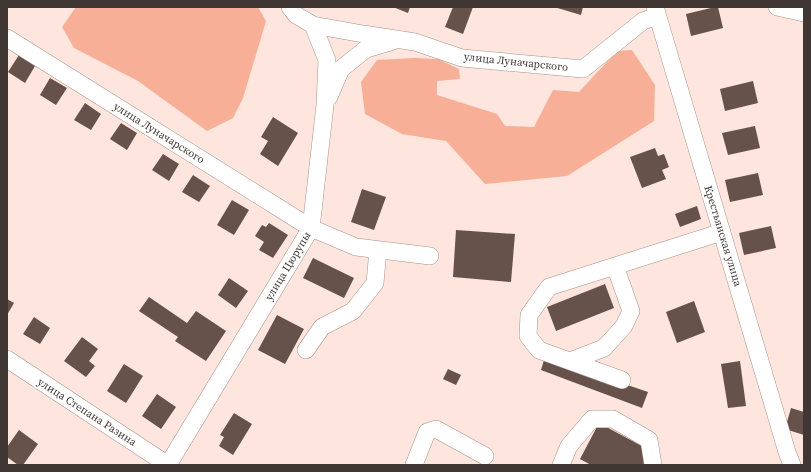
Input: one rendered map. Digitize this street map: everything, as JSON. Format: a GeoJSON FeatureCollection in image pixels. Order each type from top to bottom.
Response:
{"type":"FeatureCollection","features":[{"type":"Feature","properties":{"kind":"street"},"geometry":{"type":"LineString","coordinates":[[290,7],[296,15],[313,25]]}},
{"type":"Feature","properties":{"kind":"street"},"geometry":{"type":"LineString","coordinates":[[777,7],[804,13]]}},
{"type":"Feature","properties":{"kind":"street","name":"улица Луначарского"},"geometry":{"type":"LineString","coordinates":[[313,25],[415,42],[462,58],[583,69],[656,9]]}},
{"type":"Feature","properties":{"kind":"street","name":"Крестьянская улица"},"geometry":{"type":"LineString","coordinates":[[656,9],[792,465]]}},
{"type":"Feature","properties":{"kind":"street","name":"улица Цюрупы"},"geometry":{"type":"LineString","coordinates":[[168,465],[311,228],[325,105],[327,60],[313,25]]}},
{"type":"Feature","properties":{"kind":"street","name":"улица Луначарского"},"geometry":{"type":"LineString","coordinates":[[7,38],[311,228],[356,247],[430,256]]}},
{"type":"Feature","properties":{"kind":"street"},"geometry":{"type":"LineString","coordinates":[[325,105],[341,69],[366,49],[399,39]]}},
{"type":"Feature","properties":{"kind":"street"},"geometry":{"type":"LineString","coordinates":[[622,380],[539,350],[528,336],[529,315],[549,287],[722,232]]}},
{"type":"Feature","properties":{"kind":"street"},"geometry":{"type":"LineString","coordinates":[[306,350],[322,327],[353,311],[375,283],[378,250]]}},
{"type":"Feature","properties":{"kind":"street"},"geometry":{"type":"LineString","coordinates":[[570,361],[604,348],[624,326],[631,311],[615,266]]}},
{"type":"Feature","properties":{"kind":"street","name":"улица Степана Разина"},"geometry":{"type":"LineString","coordinates":[[7,359],[168,465]]}},
{"type":"Feature","properties":{"kind":"street"},"geometry":{"type":"LineString","coordinates":[[561,465],[569,446],[592,419],[613,418],[648,440],[654,465]]}},
{"type":"Feature","properties":{"kind":"street"},"geometry":{"type":"LineString","coordinates":[[414,465],[427,432],[436,429],[484,456]]}},
{"type":"Feature","properties":{"kind":"shaded area"},"geometry":{"type":"Polygon","coordinates":[[[76,7],[258,7],[266,21],[243,98],[233,118],[207,131],[138,81],[74,48],[62,27],[76,7]]]}},
{"type":"Feature","properties":{"kind":"shaded area"},"geometry":{"type":"Polygon","coordinates":[[[632,50],[655,85],[654,121],[567,176],[485,184],[446,141],[402,134],[365,114],[361,82],[377,60],[414,58],[438,59],[459,69],[460,79],[437,81],[437,95],[497,114],[505,126],[534,127],[553,90],[579,92],[617,51],[632,50]]]}},
{"type":"Feature","properties":{"kind":"building"},"geometry":{"type":"Polygon","coordinates":[[[393,7],[410,7],[408,13],[393,7]]]}},
{"type":"Feature","properties":{"kind":"building"},"geometry":{"type":"Polygon","coordinates":[[[453,7],[473,7],[463,34],[445,27],[453,7]]]}},
{"type":"Feature","properties":{"kind":"building"},"geometry":{"type":"Polygon","coordinates":[[[554,7],[583,7],[581,15],[554,7]]]}},
{"type":"Feature","properties":{"kind":"building"},"geometry":{"type":"Polygon","coordinates":[[[718,7],[723,28],[691,36],[686,14],[718,7]]]}},
{"type":"Feature","properties":{"kind":"building"},"geometry":{"type":"Polygon","coordinates":[[[19,55],[35,66],[25,83],[8,72],[19,55]]]}},
{"type":"Feature","properties":{"kind":"building"},"geometry":{"type":"Polygon","coordinates":[[[50,78],[67,88],[56,105],[40,95],[50,78]]]}},
{"type":"Feature","properties":{"kind":"building"},"geometry":{"type":"Polygon","coordinates":[[[753,81],[758,103],[725,111],[720,89],[753,81]]]}},
{"type":"Feature","properties":{"kind":"building"},"geometry":{"type":"Polygon","coordinates":[[[85,103],[101,114],[91,130],[74,120],[85,103]]]}},
{"type":"Feature","properties":{"kind":"building"},"geometry":{"type":"Polygon","coordinates":[[[273,117],[298,133],[278,166],[260,154],[268,141],[261,137],[273,117]]]}},
{"type":"Feature","properties":{"kind":"building"},"geometry":{"type":"Polygon","coordinates":[[[121,123],[137,133],[127,150],[110,139],[121,123]]]}},
{"type":"Feature","properties":{"kind":"building"},"geometry":{"type":"Polygon","coordinates":[[[755,126],[760,148],[728,155],[722,133],[755,126]]]}},
{"type":"Feature","properties":{"kind":"building"},"geometry":{"type":"Polygon","coordinates":[[[655,148],[658,156],[664,154],[669,167],[662,170],[666,179],[642,188],[630,157],[655,148]]]}},
{"type":"Feature","properties":{"kind":"building"},"geometry":{"type":"Polygon","coordinates":[[[163,154],[179,164],[169,181],[152,170],[163,154]]]}},
{"type":"Feature","properties":{"kind":"building"},"geometry":{"type":"Polygon","coordinates":[[[758,173],[763,195],[730,202],[725,180],[758,173]]]}},
{"type":"Feature","properties":{"kind":"building"},"geometry":{"type":"Polygon","coordinates":[[[193,175],[210,186],[199,202],[182,192],[193,175]]]}},
{"type":"Feature","properties":{"kind":"building"},"geometry":{"type":"Polygon","coordinates":[[[362,189],[386,197],[374,230],[351,222],[362,189]]]}},
{"type":"Feature","properties":{"kind":"building"},"geometry":{"type":"Polygon","coordinates":[[[232,200],[249,210],[234,235],[217,225],[232,200]]]}},
{"type":"Feature","properties":{"kind":"building"},"geometry":{"type":"Polygon","coordinates":[[[697,206],[701,219],[680,227],[675,214],[697,206]]]}},
{"type":"Feature","properties":{"kind":"building"},"geometry":{"type":"Polygon","coordinates":[[[269,223],[288,235],[273,258],[259,250],[264,242],[255,236],[262,225],[266,227],[269,223]]]}},
{"type":"Feature","properties":{"kind":"building"},"geometry":{"type":"Polygon","coordinates":[[[771,226],[776,248],[744,255],[739,233],[771,226]]]}},
{"type":"Feature","properties":{"kind":"building"},"geometry":{"type":"Polygon","coordinates":[[[456,230],[515,234],[511,282],[453,277],[456,230]]]}},
{"type":"Feature","properties":{"kind":"building"},"geometry":{"type":"Polygon","coordinates":[[[313,258],[354,278],[344,298],[303,278],[313,258]]]}},
{"type":"Feature","properties":{"kind":"building"},"geometry":{"type":"Polygon","coordinates":[[[229,278],[248,291],[236,308],[218,295],[229,278]]]}},
{"type":"Feature","properties":{"kind":"building"},"geometry":{"type":"Polygon","coordinates":[[[605,284],[614,308],[556,331],[547,307],[605,284]]]}},
{"type":"Feature","properties":{"kind":"building"},"geometry":{"type":"Polygon","coordinates":[[[149,297],[187,323],[196,311],[226,331],[206,361],[175,341],[178,337],[139,311],[149,297]]]}},
{"type":"Feature","properties":{"kind":"building"},"geometry":{"type":"Polygon","coordinates":[[[7,299],[14,303],[7,315],[7,299]]]}},
{"type":"Feature","properties":{"kind":"building"},"geometry":{"type":"Polygon","coordinates":[[[694,301],[705,332],[677,343],[666,312],[694,301]]]}},
{"type":"Feature","properties":{"kind":"building"},"geometry":{"type":"Polygon","coordinates":[[[277,315],[304,329],[285,364],[258,350],[277,315]]]}},
{"type":"Feature","properties":{"kind":"building"},"geometry":{"type":"Polygon","coordinates":[[[34,317],[50,328],[40,344],[23,334],[34,317]]]}},
{"type":"Feature","properties":{"kind":"building"},"geometry":{"type":"Polygon","coordinates":[[[82,337],[98,349],[89,361],[95,366],[86,377],[64,361],[82,337]]]}},
{"type":"Feature","properties":{"kind":"building"},"geometry":{"type":"Polygon","coordinates":[[[545,357],[648,392],[642,408],[541,370],[545,357]]]}},
{"type":"Feature","properties":{"kind":"building"},"geometry":{"type":"Polygon","coordinates":[[[740,361],[746,406],[728,408],[721,364],[740,361]]]}},
{"type":"Feature","properties":{"kind":"building"},"geometry":{"type":"Polygon","coordinates":[[[124,364],[143,376],[126,403],[107,391],[124,364]]]}},
{"type":"Feature","properties":{"kind":"building"},"geometry":{"type":"Polygon","coordinates":[[[448,369],[461,375],[456,385],[443,379],[448,369]]]}},
{"type":"Feature","properties":{"kind":"building"},"geometry":{"type":"Polygon","coordinates":[[[157,394],[176,407],[161,429],[142,416],[157,394]]]}},
{"type":"Feature","properties":{"kind":"building"},"geometry":{"type":"Polygon","coordinates":[[[791,408],[804,412],[804,435],[785,429],[791,408]]]}},
{"type":"Feature","properties":{"kind":"building"},"geometry":{"type":"Polygon","coordinates":[[[234,413],[252,424],[233,455],[219,446],[224,437],[220,435],[234,413]]]}},
{"type":"Feature","properties":{"kind":"building"},"geometry":{"type":"Polygon","coordinates":[[[599,423],[651,451],[643,465],[591,465],[580,459],[599,423]]]}},
{"type":"Feature","properties":{"kind":"building"},"geometry":{"type":"Polygon","coordinates":[[[19,430],[38,444],[23,465],[18,465],[7,457],[7,447],[19,430]]]}}]}
